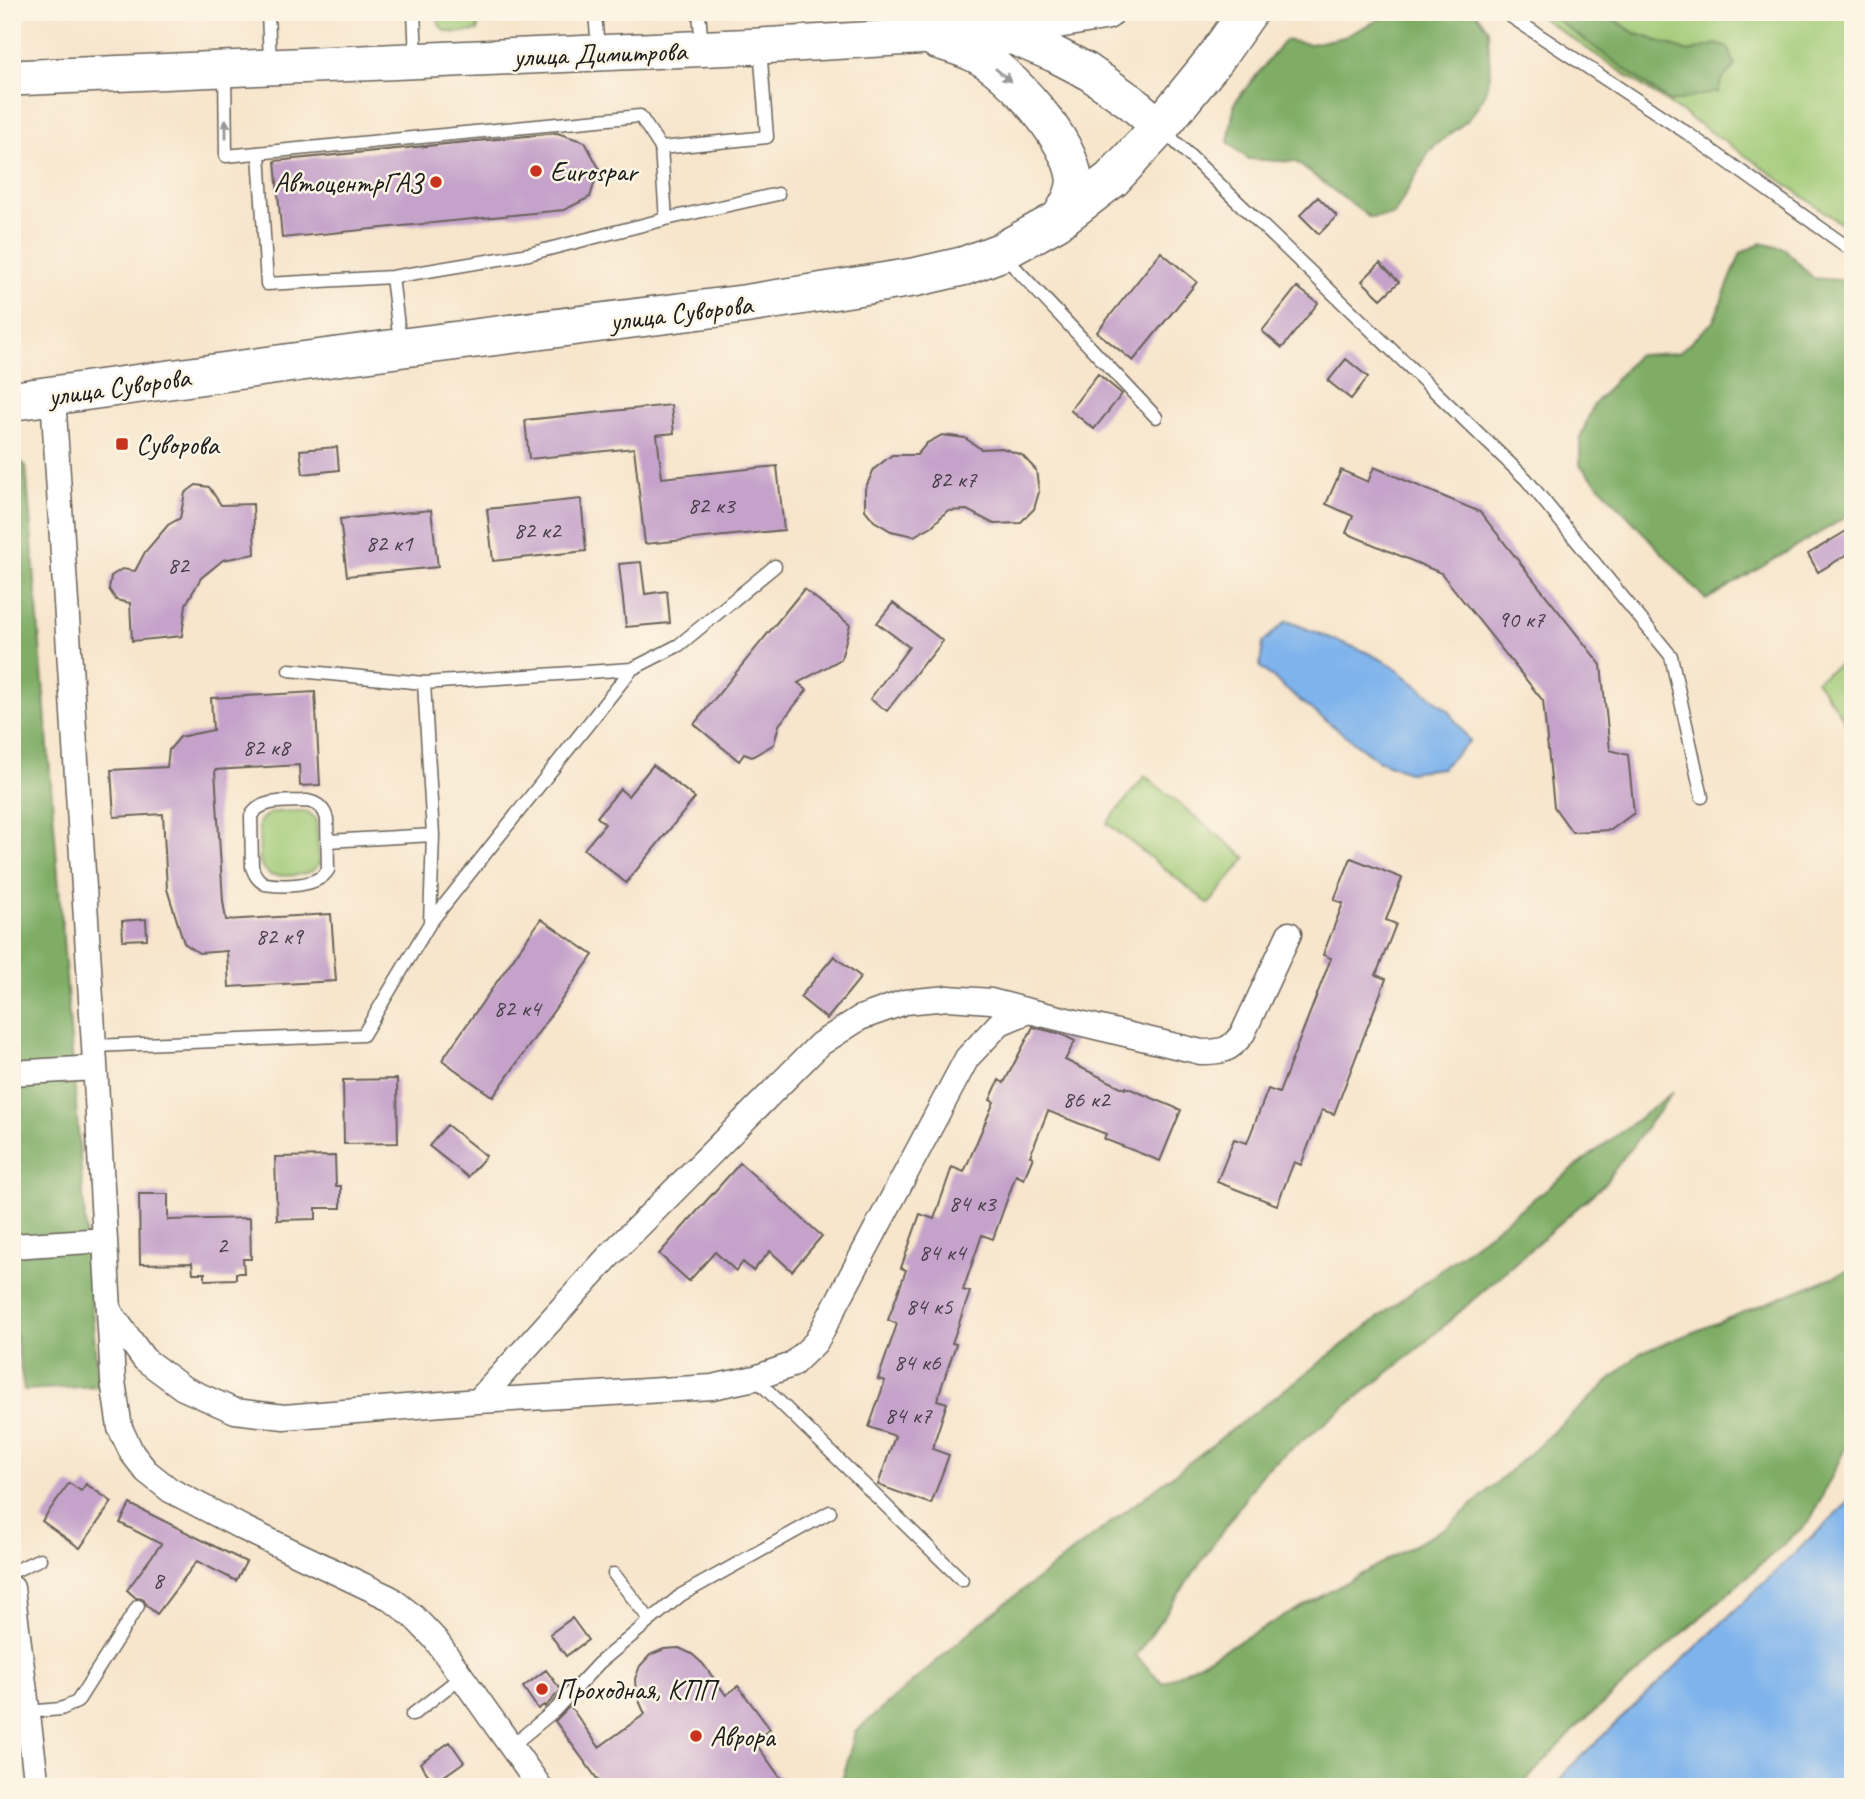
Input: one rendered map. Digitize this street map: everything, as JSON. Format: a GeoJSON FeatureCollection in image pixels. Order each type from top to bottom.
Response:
{"type":"FeatureCollection","features":[{"type":"Feature","properties":{"kind":"main road"},"geometry":{"type":"LineString","coordinates":[[981,33],[1106,12]]}},
{"type":"Feature","properties":{"kind":"main road","name":"улица Суворова"},"geometry":{"type":"LineString","coordinates":[[12,401],[746,304],[856,288],[964,266],[1000,252],[1057,221],[1112,179],[1160,127],[1215,59],[1248,12]]}},
{"type":"Feature","properties":{"kind":"main road","name":"улица Димитрова"},"geometry":{"type":"LineString","coordinates":[[12,78],[702,49],[981,33],[1016,37],[1087,71],[1131,102],[1160,127]]}},
{"type":"Feature","properties":{"kind":"main road"},"geometry":{"type":"LineString","coordinates":[[921,36],[960,47],[981,57],[1019,89],[1048,123],[1067,152],[1074,178],[1070,199],[1057,221]]}},
{"type":"Feature","properties":{"kind":"street"},"geometry":{"type":"LineString","coordinates":[[53,396],[113,1381],[120,1428],[132,1453],[146,1471],[170,1490],[390,1598],[414,1616],[435,1639],[540,1787]]}},
{"type":"Feature","properties":{"kind":"street"},"geometry":{"type":"LineString","coordinates":[[478,1401],[609,1256],[820,1044],[860,1018],[905,1002],[948,998],[990,1001],[1201,1052],[1219,1052],[1234,1045],[1243,1033],[1289,934]]}},
{"type":"Feature","properties":{"kind":"street"},"geometry":{"type":"LineString","coordinates":[[110,1312],[144,1359],[183,1388],[235,1411],[284,1417],[478,1401],[712,1387],[755,1378],[792,1365],[817,1342],[967,1058],[1000,1023],[1029,1011]]}},
{"type":"Feature","properties":{"kind":"street"},"geometry":{"type":"LineString","coordinates":[[12,1073],[95,1057]]}},
{"type":"Feature","properties":{"kind":"street"},"geometry":{"type":"LineString","coordinates":[[12,1246],[106,1240]]}},
{"type":"Feature","properties":{"kind":"street"},"geometry":{"type":"LineString","coordinates":[[12,1592],[37,1787]]}},
{"type":"Feature","properties":{"kind":"lane"},"geometry":{"type":"LineString","coordinates":[[268,12],[270,67]]}},
{"type":"Feature","properties":{"kind":"lane"},"geometry":{"type":"LineString","coordinates":[[414,12],[416,61]]}},
{"type":"Feature","properties":{"kind":"lane"},"geometry":{"type":"LineString","coordinates":[[595,12],[598,53]]}},
{"type":"Feature","properties":{"kind":"lane"},"geometry":{"type":"LineString","coordinates":[[699,12],[702,49]]}},
{"type":"Feature","properties":{"kind":"lane"},"geometry":{"type":"LineString","coordinates":[[1504,12],[1688,133],[1853,251]]}},
{"type":"Feature","properties":{"kind":"lane"},"geometry":{"type":"LineString","coordinates":[[661,148],[767,137],[760,46]]}},
{"type":"Feature","properties":{"kind":"lane"},"geometry":{"type":"LineString","coordinates":[[225,69],[226,156],[640,116],[661,148],[666,219]]}},
{"type":"Feature","properties":{"kind":"lane"},"geometry":{"type":"LineString","coordinates":[[1160,127],[1526,479],[1671,656],[1702,797]]}},
{"type":"Feature","properties":{"kind":"lane"},"geometry":{"type":"LineString","coordinates":[[259,153],[267,284],[392,277],[529,254],[778,194]]}},
{"type":"Feature","properties":{"kind":"lane"},"geometry":{"type":"LineString","coordinates":[[1000,252],[1156,417]]}},
{"type":"Feature","properties":{"kind":"lane"},"geometry":{"type":"LineString","coordinates":[[392,277],[400,348]]}},
{"type":"Feature","properties":{"kind":"lane"},"geometry":{"type":"LineString","coordinates":[[289,670],[425,683],[632,669],[679,645],[775,566]]}},
{"type":"Feature","properties":{"kind":"lane"},"geometry":{"type":"LineString","coordinates":[[95,1057],[363,1035],[430,923],[632,669]]}},
{"type":"Feature","properties":{"kind":"lane"},"geometry":{"type":"LineString","coordinates":[[425,683],[433,835],[430,923]]}},
{"type":"Feature","properties":{"kind":"lane"},"geometry":{"type":"LineString","coordinates":[[307,801],[314,803],[325,812],[328,841],[328,870],[319,881],[265,884],[259,880],[252,867],[251,816],[254,810],[268,804],[307,801]]}},
{"type":"Feature","properties":{"kind":"lane"},"geometry":{"type":"LineString","coordinates":[[328,841],[433,835]]}},
{"type":"Feature","properties":{"kind":"lane"},"geometry":{"type":"LineString","coordinates":[[755,1378],[962,1580]]}},
{"type":"Feature","properties":{"kind":"lane"},"geometry":{"type":"LineString","coordinates":[[510,1747],[555,1710],[599,1662],[681,1595],[830,1513]]}},
{"type":"Feature","properties":{"kind":"lane"},"geometry":{"type":"LineString","coordinates":[[12,1572],[40,1559]]}},
{"type":"Feature","properties":{"kind":"lane"},"geometry":{"type":"LineString","coordinates":[[614,1574],[650,1620]]}},
{"type":"Feature","properties":{"kind":"lane"},"geometry":{"type":"LineString","coordinates":[[27,1712],[61,1709],[77,1702],[138,1606]]}},
{"type":"Feature","properties":{"kind":"lane"},"geometry":{"type":"LineString","coordinates":[[412,1715],[461,1677]]}},
{"type":"Feature","properties":{"kind":"green space"},"geometry":{"type":"Polygon","coordinates":[[[439,12],[477,12],[478,31],[457,33],[444,30],[438,21],[439,12]]]}},
{"type":"Feature","properties":{"kind":"green space"},"geometry":{"type":"Polygon","coordinates":[[[1394,12],[1475,12],[1488,29],[1490,75],[1483,98],[1469,119],[1430,150],[1394,215],[1370,218],[1296,162],[1248,159],[1228,142],[1235,102],[1285,40],[1310,44],[1344,37],[1394,12]]]}},
{"type":"Feature","properties":{"kind":"green space"},"geometry":{"type":"Polygon","coordinates":[[[1533,12],[1853,12],[1853,232],[1752,160],[1533,12]]]}},
{"type":"Feature","properties":{"kind":"green space"},"geometry":{"type":"Polygon","coordinates":[[[1546,12],[1602,12],[1635,33],[1689,52],[1716,44],[1728,48],[1735,66],[1722,79],[1718,92],[1670,102],[1546,12]]]}},
{"type":"Feature","properties":{"kind":"green space"},"geometry":{"type":"Polygon","coordinates":[[[1761,243],[1785,249],[1813,278],[1853,281],[1853,513],[1706,600],[1580,465],[1580,438],[1593,406],[1637,355],[1678,353],[1713,322],[1741,253],[1761,243]]]}},
{"type":"Feature","properties":{"kind":"green space"},"geometry":{"type":"Polygon","coordinates":[[[12,454],[26,466],[98,1386],[24,1390],[12,1312],[12,454]]]}},
{"type":"Feature","properties":{"kind":"green space"},"geometry":{"type":"Polygon","coordinates":[[[1853,655],[1853,732],[1816,680],[1853,655]]]}},
{"type":"Feature","properties":{"kind":"green space"},"geometry":{"type":"Polygon","coordinates":[[[1145,776],[1246,858],[1209,904],[1107,823],[1145,776]]]}},
{"type":"Feature","properties":{"kind":"green space"},"geometry":{"type":"Polygon","coordinates":[[[308,812],[316,819],[319,864],[315,869],[303,874],[270,875],[260,862],[259,823],[272,813],[308,812]]]}},
{"type":"Feature","properties":{"kind":"green space"},"geometry":{"type":"Polygon","coordinates":[[[1673,1092],[1602,1186],[1413,1353],[1264,1471],[1136,1656],[1163,1683],[1449,1526],[1640,1353],[1853,1267],[1853,1432],[1810,1521],[1581,1723],[1520,1787],[842,1787],[855,1732],[985,1619],[1673,1092]]]}},
{"type":"Feature","properties":{"kind":"water"},"geometry":{"type":"Polygon","coordinates":[[[1287,621],[1390,664],[1447,709],[1470,741],[1442,768],[1408,772],[1378,760],[1260,667],[1263,642],[1287,621]]]}},
{"type":"Feature","properties":{"kind":"water"},"geometry":{"type":"Polygon","coordinates":[[[1853,1498],[1853,1767],[1833,1787],[1554,1787],[1569,1768],[1853,1498]]]}},
{"type":"Feature","properties":{"kind":"building","name":"АвтоцентрГАЗ"},"geometry":{"type":"Polygon","coordinates":[[[557,133],[585,142],[599,168],[590,197],[564,210],[282,238],[275,161],[557,133]]]}},
{"type":"Feature","properties":{"kind":"building"},"geometry":{"type":"Polygon","coordinates":[[[1318,197],[1337,216],[1319,234],[1300,215],[1318,197]]]}},
{"type":"Feature","properties":{"kind":"building"},"geometry":{"type":"Polygon","coordinates":[[[1161,252],[1197,282],[1133,361],[1097,332],[1161,252]]]}},
{"type":"Feature","properties":{"kind":"building"},"geometry":{"type":"Polygon","coordinates":[[[1380,263],[1399,282],[1381,299],[1362,281],[1380,263]]]}},
{"type":"Feature","properties":{"kind":"building"},"geometry":{"type":"Polygon","coordinates":[[[1297,287],[1318,303],[1282,348],[1262,331],[1297,287]]]}},
{"type":"Feature","properties":{"kind":"building"},"geometry":{"type":"Polygon","coordinates":[[[1346,359],[1368,377],[1351,399],[1328,381],[1346,359]]]}},
{"type":"Feature","properties":{"kind":"building"},"geometry":{"type":"Polygon","coordinates":[[[1098,374],[1122,394],[1094,429],[1070,410],[1098,374]]]}},
{"type":"Feature","properties":{"kind":"building"},"geometry":{"type":"Polygon","coordinates":[[[671,405],[674,433],[657,435],[662,478],[777,466],[784,530],[645,544],[634,448],[529,459],[525,420],[671,405]]]}},
{"type":"Feature","properties":{"kind":"building"},"geometry":{"type":"Polygon","coordinates":[[[942,435],[965,438],[981,449],[1002,448],[1022,455],[1036,470],[1039,492],[1034,509],[1020,523],[994,524],[967,510],[947,511],[932,526],[914,536],[891,531],[874,521],[865,510],[865,489],[874,469],[892,455],[917,455],[927,443],[942,435]]]}},
{"type":"Feature","properties":{"kind":"building"},"geometry":{"type":"Polygon","coordinates":[[[337,447],[339,470],[303,474],[300,450],[337,447]]]}},
{"type":"Feature","properties":{"kind":"building"},"geometry":{"type":"Polygon","coordinates":[[[1374,467],[1480,512],[1601,665],[1610,750],[1628,755],[1634,813],[1611,830],[1572,832],[1554,807],[1543,701],[1441,573],[1346,533],[1353,516],[1326,504],[1341,470],[1368,482],[1374,467]]]}},
{"type":"Feature","properties":{"kind":"building"},"geometry":{"type":"Polygon","coordinates":[[[196,485],[209,487],[221,505],[253,504],[255,554],[223,560],[201,578],[186,604],[182,636],[132,641],[130,603],[116,600],[109,589],[111,576],[122,569],[135,571],[145,552],[168,525],[180,518],[185,493],[196,485]]]}},
{"type":"Feature","properties":{"kind":"building"},"geometry":{"type":"Polygon","coordinates":[[[581,499],[586,551],[493,561],[487,509],[581,499]]]}},
{"type":"Feature","properties":{"kind":"building"},"geometry":{"type":"Polygon","coordinates":[[[431,510],[438,567],[347,576],[340,519],[431,510]]]}},
{"type":"Feature","properties":{"kind":"building"},"geometry":{"type":"Polygon","coordinates":[[[1853,527],[1853,551],[1818,572],[1808,554],[1853,527]]]}},
{"type":"Feature","properties":{"kind":"building"},"geometry":{"type":"Polygon","coordinates":[[[641,562],[645,594],[667,591],[670,623],[626,627],[619,564],[641,562]]]}},
{"type":"Feature","properties":{"kind":"building"},"geometry":{"type":"Polygon","coordinates":[[[804,589],[850,625],[841,659],[798,683],[807,690],[779,725],[774,744],[752,757],[744,754],[739,761],[694,724],[804,589]]]}},
{"type":"Feature","properties":{"kind":"building"},"geometry":{"type":"Polygon","coordinates":[[[893,603],[943,641],[887,711],[870,699],[909,647],[877,623],[893,603]]]}},
{"type":"Feature","properties":{"kind":"building"},"geometry":{"type":"Polygon","coordinates":[[[315,692],[320,785],[300,786],[299,765],[215,770],[223,901],[226,920],[331,914],[336,981],[229,987],[227,951],[199,953],[184,943],[167,889],[163,814],[114,817],[111,770],[167,767],[169,750],[180,737],[213,730],[211,698],[315,692]]]}},
{"type":"Feature","properties":{"kind":"building"},"geometry":{"type":"Polygon","coordinates":[[[653,765],[695,798],[626,883],[584,849],[605,824],[597,817],[620,789],[628,796],[653,765]]]}},
{"type":"Feature","properties":{"kind":"building"},"geometry":{"type":"Polygon","coordinates":[[[1351,858],[1402,878],[1386,920],[1396,924],[1376,975],[1386,979],[1334,1114],[1322,1110],[1301,1165],[1294,1162],[1277,1205],[1217,1182],[1234,1139],[1247,1143],[1268,1089],[1279,1093],[1331,958],[1323,955],[1343,903],[1334,900],[1351,858]]]}},
{"type":"Feature","properties":{"kind":"building"},"geometry":{"type":"Polygon","coordinates":[[[146,919],[147,939],[123,940],[122,921],[146,919]]]}},
{"type":"Feature","properties":{"kind":"building"},"geometry":{"type":"Polygon","coordinates":[[[541,919],[593,955],[493,1097],[442,1060],[541,919]]]}},
{"type":"Feature","properties":{"kind":"building"},"geometry":{"type":"Polygon","coordinates":[[[834,956],[861,977],[827,1019],[800,997],[834,956]]]}},
{"type":"Feature","properties":{"kind":"building"},"geometry":{"type":"Polygon","coordinates":[[[1033,1027],[1061,1034],[1075,1041],[1065,1060],[1125,1089],[1126,1087],[1181,1110],[1160,1161],[1104,1139],[1106,1134],[1048,1111],[1024,1179],[1016,1175],[993,1239],[982,1235],[963,1290],[970,1292],[952,1343],[956,1344],[937,1400],[947,1403],[932,1449],[949,1455],[931,1504],[878,1485],[895,1436],[869,1427],[885,1381],[878,1379],[897,1324],[888,1320],[906,1270],[901,1268],[920,1214],[934,1219],[952,1167],[964,1172],[994,1102],[990,1100],[999,1080],[1004,1083],[1033,1027]]]}},
{"type":"Feature","properties":{"kind":"building"},"geometry":{"type":"Polygon","coordinates":[[[397,1079],[398,1143],[344,1144],[343,1080],[397,1079]]]}},
{"type":"Feature","properties":{"kind":"building"},"geometry":{"type":"Polygon","coordinates":[[[447,1125],[486,1156],[468,1177],[429,1146],[447,1125]]]}},
{"type":"Feature","properties":{"kind":"building"},"geometry":{"type":"Polygon","coordinates":[[[335,1156],[336,1186],[341,1186],[341,1208],[316,1208],[316,1219],[277,1220],[275,1157],[335,1156]]]}},
{"type":"Feature","properties":{"kind":"building"},"geometry":{"type":"Polygon","coordinates":[[[740,1163],[822,1236],[792,1271],[770,1251],[753,1271],[743,1262],[736,1271],[715,1252],[689,1281],[659,1254],[740,1163]]]}},
{"type":"Feature","properties":{"kind":"building"},"geometry":{"type":"Polygon","coordinates":[[[139,1194],[168,1194],[168,1220],[250,1218],[251,1259],[243,1259],[244,1273],[236,1273],[236,1279],[205,1280],[205,1273],[193,1273],[192,1263],[140,1264],[139,1194]]]}},
{"type":"Feature","properties":{"kind":"building"},"geometry":{"type":"Polygon","coordinates":[[[69,1483],[81,1491],[86,1484],[112,1502],[80,1548],[42,1521],[69,1483]]]}},
{"type":"Feature","properties":{"kind":"building"},"geometry":{"type":"Polygon","coordinates":[[[130,1504],[246,1562],[236,1581],[197,1561],[157,1614],[143,1599],[136,1598],[127,1590],[161,1544],[120,1523],[130,1504]]]}},
{"type":"Feature","properties":{"kind":"building","name":"Проходная, КПП"},"geometry":{"type":"Polygon","coordinates":[[[572,1618],[588,1640],[566,1656],[550,1634],[572,1618]]]}},
{"type":"Feature","properties":{"kind":"building"},"geometry":{"type":"Polygon","coordinates":[[[679,1648],[692,1654],[703,1664],[726,1695],[738,1686],[770,1729],[754,1741],[787,1787],[603,1787],[555,1721],[570,1706],[599,1747],[645,1714],[636,1694],[635,1679],[640,1666],[650,1655],[664,1649],[679,1648]]]}},
{"type":"Feature","properties":{"kind":"building","name":"Проходная, КПП"},"geometry":{"type":"Polygon","coordinates":[[[546,1670],[561,1690],[545,1707],[544,1705],[538,1709],[523,1687],[546,1670]]]}},
{"type":"Feature","properties":{"kind":"building"},"geometry":{"type":"Polygon","coordinates":[[[450,1742],[464,1762],[434,1783],[420,1763],[450,1742]]]}},
{"type":"Feature","properties":{"kind":"place","name":"Eurospar"},"geometry":{"type":"Point","coordinates":[536,171]}},
{"type":"Feature","properties":{"kind":"place","name":"АвтоцентрГАЗ"},"geometry":{"type":"Point","coordinates":[436,182]}},
{"type":"Feature","properties":{"kind":"place","name":"Суворова"},"geometry":{"type":"Point","coordinates":[122,444]}},
{"type":"Feature","properties":{"kind":"place","name":"Проходная, КПП"},"geometry":{"type":"Point","coordinates":[542,1689]}},
{"type":"Feature","properties":{"kind":"place","name":"Аврора"},"geometry":{"type":"Point","coordinates":[696,1736]}}]}
